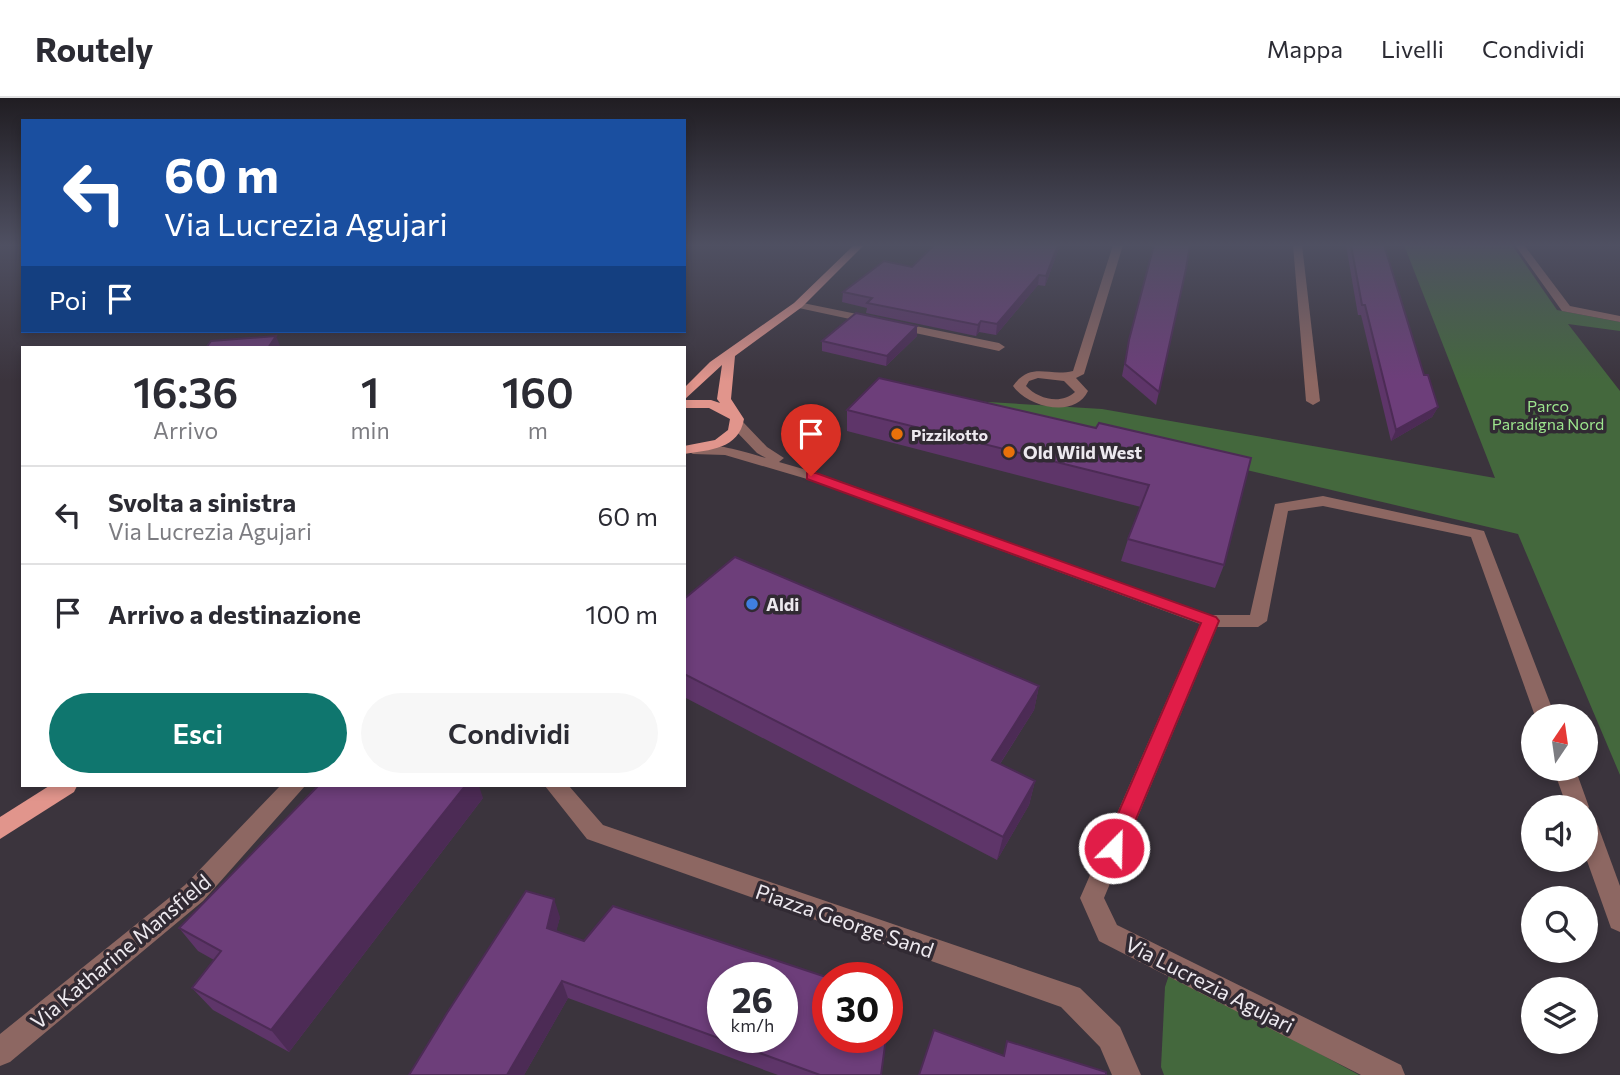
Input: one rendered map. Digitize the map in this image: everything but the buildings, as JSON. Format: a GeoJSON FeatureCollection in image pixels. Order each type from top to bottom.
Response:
{"type":"FeatureCollection","features":[{"type":"Feature","properties":{"kind":"main road"},"geometry":{"type":"LineString","coordinates":[[686,394],[713,365],[797,305],[812,291]]}},
{"type":"Feature","properties":{"kind":"main road"},"geometry":{"type":"LineString","coordinates":[[689,450],[719,444],[735,432],[735,420],[724,398],[729,356]]}},
{"type":"Feature","properties":{"kind":"main road"},"geometry":{"type":"LineString","coordinates":[[686,404],[711,404],[735,420]]}},
{"type":"Feature","properties":{"kind":"main road"},"geometry":{"type":"LineString","coordinates":[[0,829],[64,787]]}},
{"type":"Feature","properties":{"kind":"street"},"geometry":{"type":"LineString","coordinates":[[1063,377],[1078,374],[1104,291]]}},
{"type":"Feature","properties":{"kind":"street"},"geometry":{"type":"LineString","coordinates":[[1302,291],[1313,401]]}},
{"type":"Feature","properties":{"kind":"street"},"geometry":{"type":"LineString","coordinates":[[1553,291],[1566,309],[1620,319]]}},
{"type":"Feature","properties":{"kind":"street"},"geometry":{"type":"LineString","coordinates":[[797,305],[999,347]]}},
{"type":"Feature","properties":{"kind":"street"},"geometry":{"type":"LineString","coordinates":[[735,420],[762,450],[811,476]]}},
{"type":"Feature","properties":{"kind":"street"},"geometry":{"type":"LineString","coordinates":[[689,450],[726,451],[752,456],[1210,621],[1258,621],[1281,507],[1323,501],[1478,534],[1541,704]]}},
{"type":"Feature","properties":{"kind":"street","name":"Via Lucrezia Agujari"},"geometry":{"type":"LineString","coordinates":[[1210,621],[1092,898],[1108,933],[1391,1075]]}},
{"type":"Feature","properties":{"kind":"street","name":"Via Katharine Mansfield"},"geometry":{"type":"LineString","coordinates":[[0,1052],[194,893],[293,787]]}},
{"type":"Feature","properties":{"kind":"street","name":"Piazza George Sand"},"geometry":{"type":"LineString","coordinates":[[557,787],[595,832],[1070,997],[1110,1037],[1127,1075]]}},
{"type":"Feature","properties":{"kind":"street"},"geometry":{"type":"LineString","coordinates":[[1598,859],[1620,920]]}},
{"type":"Feature","properties":{"kind":"green space","name":"Parco Paradigna Nord"},"geometry":{"type":"Polygon","coordinates":[[[1422,291],[1544,291],[1557,310],[1620,322],[1620,331],[1568,324],[1620,391],[1620,775],[1598,723],[1598,704],[1590,704],[1518,534],[1043,422],[971,401],[1102,409],[1495,478],[1422,291]]]}},
{"type":"Feature","properties":{"kind":"green space"},"geometry":{"type":"Polygon","coordinates":[[[1170,972],[1359,1075],[1164,1075],[1161,1067],[1165,987],[1170,972]]]}},
{"type":"Feature","properties":{"kind":"place","name":"Pizzikotto"},"geometry":{"type":"Point","coordinates":[897,434]}},
{"type":"Feature","properties":{"kind":"place","name":"Old Wild West"},"geometry":{"type":"Point","coordinates":[1009,452]}},
{"type":"Feature","properties":{"kind":"place","name":"Aldi"},"geometry":{"type":"Point","coordinates":[752,604]}},
{"type":"Feature","properties":{"kind":"route"},"geometry":{"type":"LineString","coordinates":[[811,476],[1210,621],[1114,848]]}}]}
